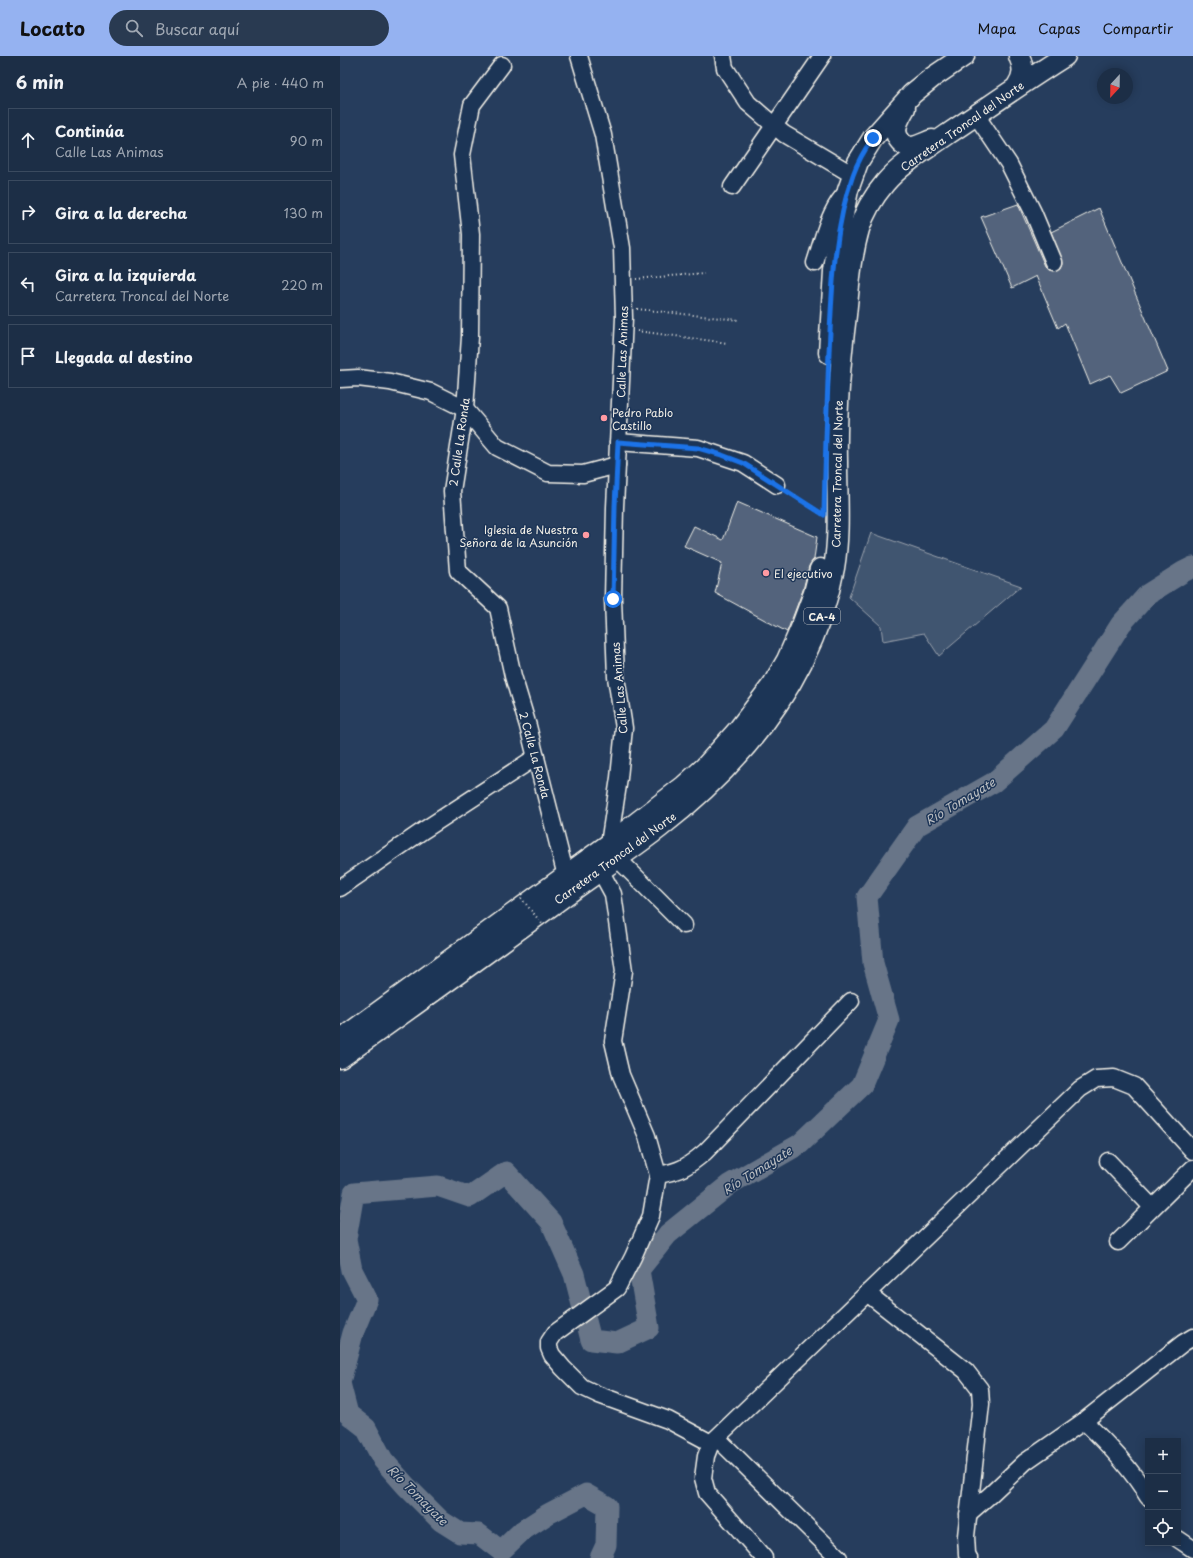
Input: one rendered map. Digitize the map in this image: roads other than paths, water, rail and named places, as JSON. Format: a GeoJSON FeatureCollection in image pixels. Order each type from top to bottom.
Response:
{"type":"FeatureCollection","features":[{"type":"Feature","properties":{"kind":"main road","name":"Carretera Troncal del Norte"},"geometry":{"type":"LineString","coordinates":[[340,1058],[600,870],[613,851],[705,767],[738,730],[773,684],[787,660],[801,628],[814,593],[821,562],[832,294],[838,239],[850,183],[858,162],[873,138],[912,94],[933,77],[964,56]]}},
{"type":"Feature","properties":{"kind":"main road"},"geometry":{"type":"LineString","coordinates":[[1018,86],[1023,72],[1019,56]]}},
{"type":"Feature","properties":{"kind":"main road","name":"Carretera Troncal del Norte"},"geometry":{"type":"LineString","coordinates":[[340,1040],[566,876],[660,827],[714,781],[738,755],[775,708],[797,671],[809,647],[823,611],[834,567],[838,521],[837,442],[842,353],[852,258],[864,216],[884,183],[906,164],[1018,86],[1065,56]]}},
{"type":"Feature","properties":{"kind":"main road"},"geometry":{"type":"LineString","coordinates":[[912,94],[898,121],[896,132],[899,140],[905,146],[911,147],[948,134]]}},
{"type":"Feature","properties":{"kind":"street","name":"Calle Las Animas"},"geometry":{"type":"LineString","coordinates":[[579,56],[603,135],[622,248],[624,329],[617,464],[613,599],[616,677],[624,728],[613,851]]}},
{"type":"Feature","properties":{"kind":"street"},"geometry":{"type":"LineString","coordinates":[[723,56],[725,68],[748,103],[784,134],[850,183],[832,216],[814,263]]}},
{"type":"Feature","properties":{"kind":"street"},"geometry":{"type":"LineString","coordinates":[[732,187],[822,56]]}},
{"type":"Feature","properties":{"kind":"street","name":"2 Calle La Ronda"},"geometry":{"type":"LineString","coordinates":[[502,65],[472,105],[462,155],[471,234],[470,337],[465,409],[452,491],[458,571],[498,608],[513,676],[536,757],[566,876]]}},
{"type":"Feature","properties":{"kind":"street"},"geometry":{"type":"LineString","coordinates":[[976,115],[1009,164],[1033,212],[1054,262]]}},
{"type":"Feature","properties":{"kind":"street"},"geometry":{"type":"LineString","coordinates":[[340,379],[358,378],[390,382],[431,392],[465,409],[497,447],[548,474],[583,474],[617,464]]}},
{"type":"Feature","properties":{"kind":"street"},"geometry":{"type":"LineString","coordinates":[[618,442],[698,448],[743,463],[777,485]]}},
{"type":"Feature","properties":{"kind":"street"},"geometry":{"type":"LineString","coordinates":[[340,888],[424,830],[536,757]]}},
{"type":"Feature","properties":{"kind":"street"},"geometry":{"type":"LineString","coordinates":[[613,851],[684,925]]}},
{"type":"Feature","properties":{"kind":"street"},"geometry":{"type":"LineString","coordinates":[[600,870],[613,894],[624,971],[613,1041],[622,1075],[647,1136],[658,1175],[651,1216],[633,1257],[617,1288],[560,1329],[551,1338],[549,1348],[563,1368],[582,1386],[599,1395],[668,1420],[714,1440],[839,1558]]}},
{"type":"Feature","properties":{"kind":"street"},"geometry":{"type":"LineString","coordinates":[[658,1175],[676,1172],[689,1165],[705,1152],[852,1001]]}},
{"type":"Feature","properties":{"kind":"street"},"geometry":{"type":"LineString","coordinates":[[764,1558],[707,1493],[703,1478],[706,1456],[714,1440],[1080,1089],[1096,1079],[1114,1078],[1134,1086],[1193,1151]]}},
{"type":"Feature","properties":{"kind":"street"},"geometry":{"type":"LineString","coordinates":[[1108,1161],[1152,1207]]}},
{"type":"Feature","properties":{"kind":"street"},"geometry":{"type":"LineString","coordinates":[[1118,1242],[1193,1168]]}},
{"type":"Feature","properties":{"kind":"street"},"geometry":{"type":"LineString","coordinates":[[868,1292],[966,1371],[980,1389],[981,1404],[966,1536],[967,1554],[969,1558]]}},
{"type":"Feature","properties":{"kind":"street"},"geometry":{"type":"LineString","coordinates":[[968,1514],[1025,1462],[1084,1421],[1183,1343],[1193,1337]]}},
{"type":"Feature","properties":{"kind":"street"},"geometry":{"type":"LineString","coordinates":[[1084,1421],[1136,1478],[1145,1492]]}},
{"type":"Feature","properties":{"kind":"street"},"geometry":{"type":"LineString","coordinates":[[1181,1541],[1193,1549]]}},
{"type":"Feature","properties":{"kind":"waterway","name":"Río Tomayate"},"geometry":{"type":"LineString","coordinates":[[340,1382],[353,1333],[367,1299],[352,1270],[346,1239],[354,1193],[438,1186],[470,1197],[506,1172],[551,1222],[574,1274],[591,1340],[617,1343],[649,1328],[639,1270],[668,1234],[730,1184],[800,1144],[862,1085],[889,1020],[873,963],[867,897],[917,826],[994,782],[1054,729],[1121,624],[1148,594],[1193,567]]}},
{"type":"Feature","properties":{"kind":"waterway","name":"Río Tomayate"},"geometry":{"type":"LineString","coordinates":[[340,1383],[348,1414],[366,1428],[383,1460],[406,1486],[441,1521],[460,1533],[479,1534],[501,1551],[522,1531],[548,1514],[586,1494],[607,1506],[606,1545],[600,1558]]}},
{"type":"Feature","properties":{"kind":"place","name":"Pedro Pablo Castillo"},"geometry":{"type":"Point","coordinates":[604,418]}},
{"type":"Feature","properties":{"kind":"place","name":"Iglesia de Nuestra Señora de la Asunción"},"geometry":{"type":"Point","coordinates":[586,535]}},
{"type":"Feature","properties":{"kind":"place","name":"El ejecutivo"},"geometry":{"type":"Point","coordinates":[766,573]}}]}
